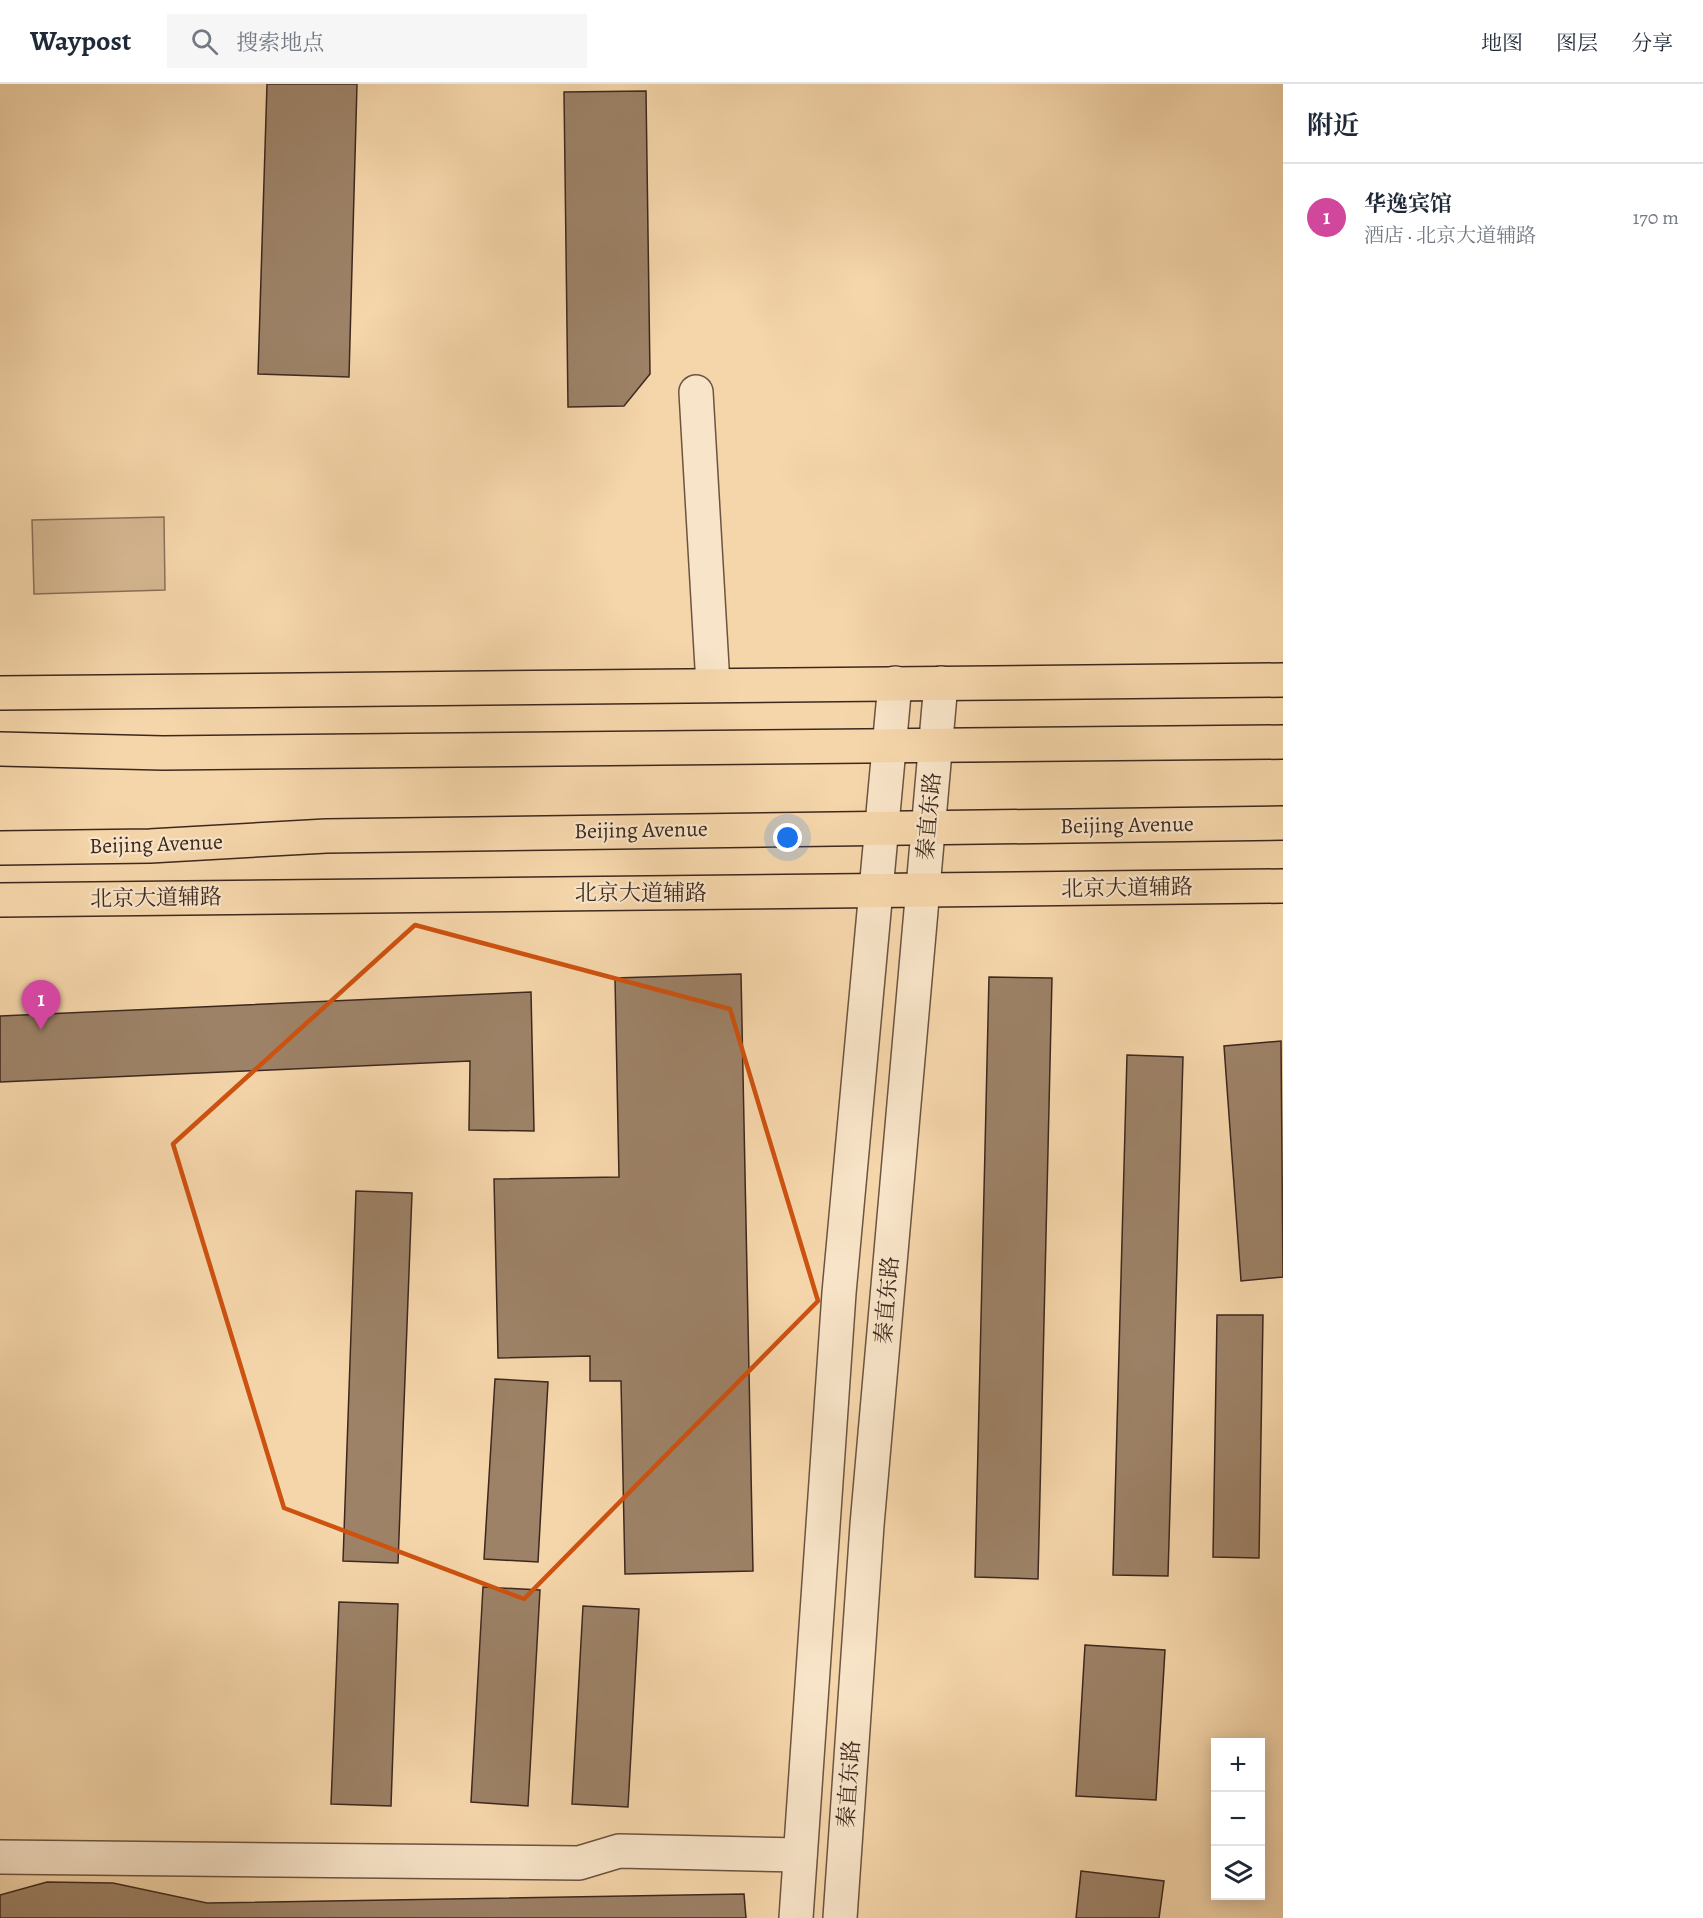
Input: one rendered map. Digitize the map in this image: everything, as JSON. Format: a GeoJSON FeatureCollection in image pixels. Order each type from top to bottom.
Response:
{"type":"FeatureCollection","features":[{"type":"Feature","properties":{"kind":"main road"},"geometry":{"type":"LineString","coordinates":[[0,693],[1283,680]]}},
{"type":"Feature","properties":{"kind":"main road"},"geometry":{"type":"LineString","coordinates":[[0,749],[163,753],[1283,742]]}},
{"type":"Feature","properties":{"kind":"main road","name":"Beijing Avenue"},"geometry":{"type":"LineString","coordinates":[[0,848],[150,846],[338,835],[1283,823]]}},
{"type":"Feature","properties":{"kind":"main road","name":"北京大道辅路"},"geometry":{"type":"LineString","coordinates":[[0,900],[1283,886]]}},
{"type":"Feature","properties":{"kind":"street"},"geometry":{"type":"LineString","coordinates":[[696,392],[713,685]]}},
{"type":"Feature","properties":{"kind":"street","name":"秦直东路"},"geometry":{"type":"LineString","coordinates":[[840,1918],[867,1525],[941,682]]}},
{"type":"Feature","properties":{"kind":"street","name":"秦直东路"},"geometry":{"type":"LineString","coordinates":[[796,1918],[839,1293],[895,683]]}},
{"type":"Feature","properties":{"kind":"street"},"geometry":{"type":"LineString","coordinates":[[0,1857],[579,1863],[619,1851],[800,1854]]}},
{"type":"Feature","properties":{"kind":"highlighted area"},"geometry":{"type":"Polygon","coordinates":[[[415,925],[730,1009],[818,1301],[524,1599],[284,1508],[173,1144],[415,925]]]}},
{"type":"Feature","properties":{"kind":"shaded area"},"geometry":{"type":"Polygon","coordinates":[[[164,517],[165,590],[34,594],[32,520],[164,517]]]}},
{"type":"Feature","properties":{"kind":"building"},"geometry":{"type":"Polygon","coordinates":[[[267,84],[357,84],[349,377],[258,374],[267,84]]]}},
{"type":"Feature","properties":{"kind":"building"},"geometry":{"type":"Polygon","coordinates":[[[646,91],[650,374],[624,406],[568,407],[564,92],[646,91]]]}},
{"type":"Feature","properties":{"kind":"building"},"geometry":{"type":"Polygon","coordinates":[[[741,974],[753,1571],[625,1574],[621,1381],[590,1381],[590,1356],[498,1358],[494,1179],[619,1177],[615,978],[741,974]]]}},
{"type":"Feature","properties":{"kind":"building"},"geometry":{"type":"Polygon","coordinates":[[[989,977],[1052,978],[1038,1579],[975,1577],[989,977]]]}},
{"type":"Feature","properties":{"kind":"building"},"geometry":{"type":"Polygon","coordinates":[[[531,992],[534,1131],[469,1130],[470,1061],[0,1082],[0,1016],[531,992]]]}},
{"type":"Feature","properties":{"kind":"building"},"geometry":{"type":"Polygon","coordinates":[[[1281,1041],[1283,1277],[1241,1281],[1224,1046],[1281,1041]]]}},
{"type":"Feature","properties":{"kind":"building"},"geometry":{"type":"Polygon","coordinates":[[[1127,1055],[1183,1057],[1168,1576],[1113,1575],[1127,1055]]]}},
{"type":"Feature","properties":{"kind":"building"},"geometry":{"type":"Polygon","coordinates":[[[356,1191],[412,1193],[398,1563],[343,1561],[356,1191]]]}},
{"type":"Feature","properties":{"kind":"building"},"geometry":{"type":"Polygon","coordinates":[[[1217,1315],[1263,1315],[1259,1558],[1213,1557],[1217,1315]]]}},
{"type":"Feature","properties":{"kind":"building"},"geometry":{"type":"Polygon","coordinates":[[[495,1379],[548,1382],[538,1562],[484,1559],[495,1379]]]}},
{"type":"Feature","properties":{"kind":"building"},"geometry":{"type":"Polygon","coordinates":[[[483,1587],[540,1590],[528,1806],[471,1802],[483,1587]]]}},
{"type":"Feature","properties":{"kind":"building"},"geometry":{"type":"Polygon","coordinates":[[[339,1602],[398,1604],[391,1806],[331,1804],[339,1602]]]}},
{"type":"Feature","properties":{"kind":"building"},"geometry":{"type":"Polygon","coordinates":[[[583,1606],[639,1609],[628,1807],[572,1804],[583,1606]]]}},
{"type":"Feature","properties":{"kind":"building"},"geometry":{"type":"Polygon","coordinates":[[[1085,1645],[1165,1650],[1156,1800],[1076,1796],[1085,1645]]]}},
{"type":"Feature","properties":{"kind":"building"},"geometry":{"type":"Polygon","coordinates":[[[1081,1871],[1164,1881],[1159,1918],[1076,1918],[1081,1871]]]}},
{"type":"Feature","properties":{"kind":"building"},"geometry":{"type":"Polygon","coordinates":[[[47,1882],[113,1883],[207,1903],[744,1894],[746,1918],[0,1918],[0,1895],[47,1882]]]}},
{"type":"Feature","properties":{"kind":"place","name":"华逸宾馆"},"geometry":{"type":"Point","coordinates":[41,1030]}}]}
